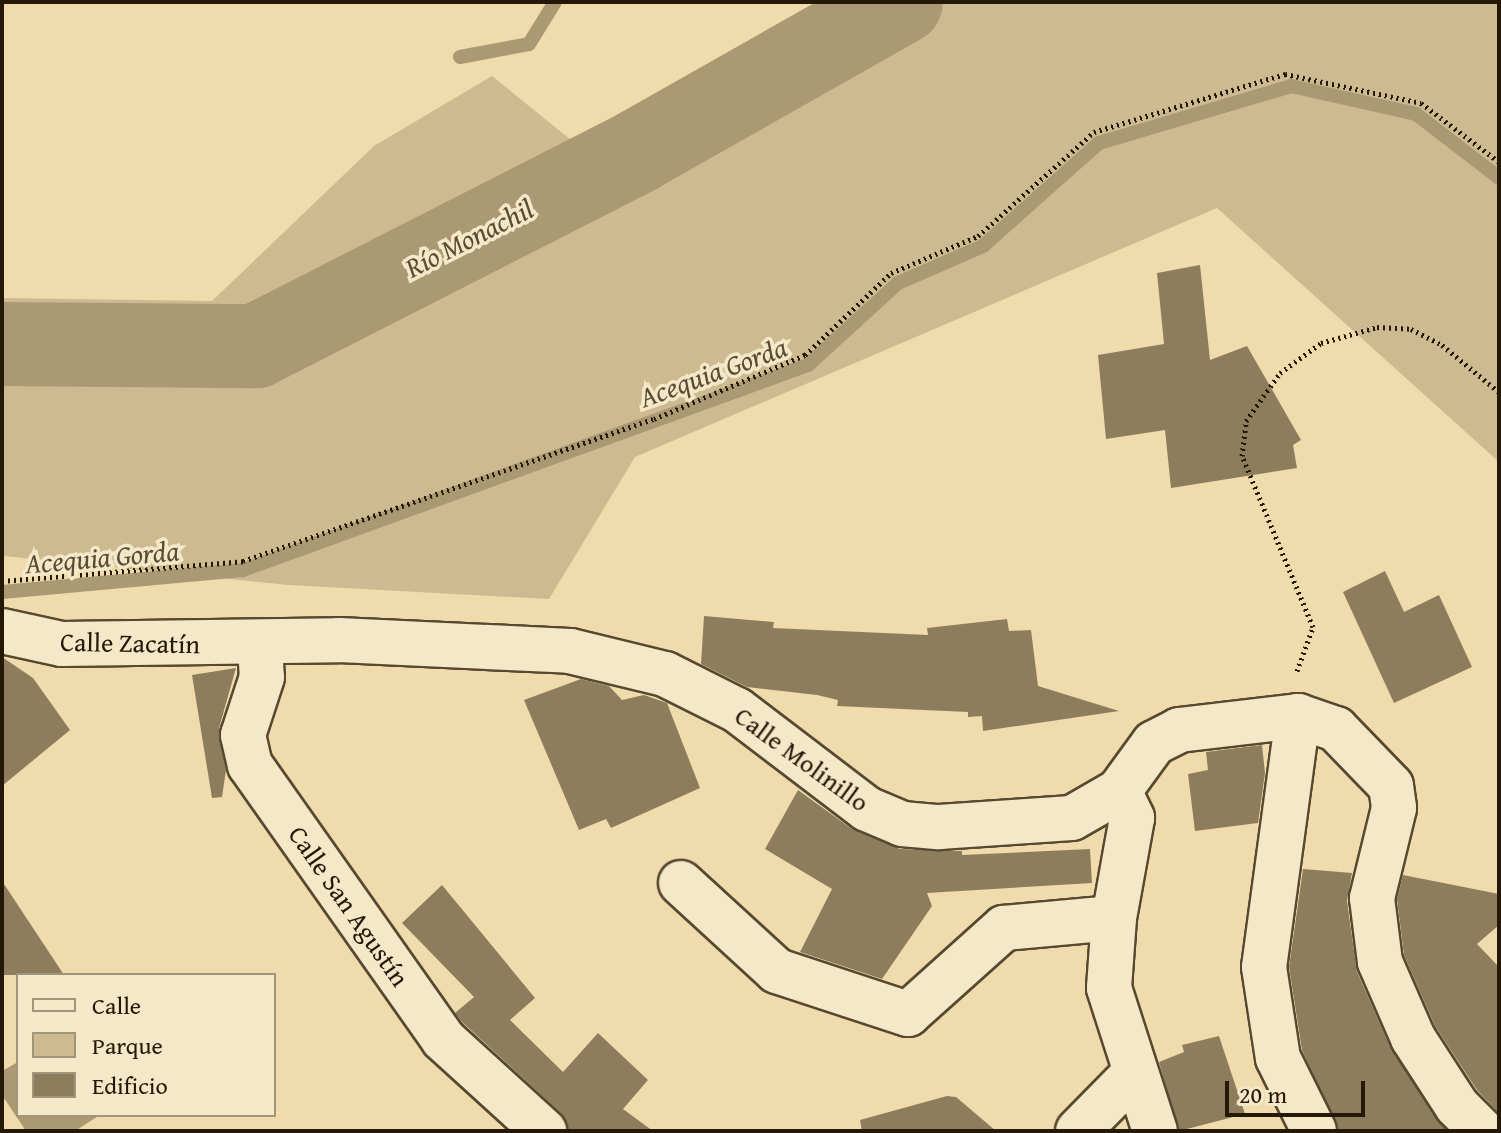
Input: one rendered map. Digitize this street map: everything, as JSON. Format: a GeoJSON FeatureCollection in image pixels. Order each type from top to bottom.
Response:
{"type":"FeatureCollection","features":[{"type":"Feature","properties":{"kind":"street","name":"Calle Zacatín"},"geometry":{"type":"LineString","coordinates":[[2,631],[62,644],[260,643]]}},
{"type":"Feature","properties":{"kind":"street","name":"Calle Molinillo"},"geometry":{"type":"LineString","coordinates":[[260,643],[339,640],[570,651],[665,674],[737,710],[867,809],[902,824],[939,827],[1072,818],[1119,791],[1154,743],[1179,730],[1291,715],[1336,729],[1391,786],[1394,808],[1372,898],[1380,962],[1413,1038],[1457,1106],[1482,1131]]}},
{"type":"Feature","properties":{"kind":"street","name":"Calle San Agustín"},"geometry":{"type":"LineString","coordinates":[[260,643],[262,677],[243,735],[250,765],[443,1039],[544,1131]]}},
{"type":"Feature","properties":{"kind":"street"},"geometry":{"type":"LineString","coordinates":[[1291,715],[1264,967],[1278,1058],[1314,1131]]}},
{"type":"Feature","properties":{"kind":"street"},"geometry":{"type":"LineString","coordinates":[[1119,791],[1132,818],[1114,918],[1109,988],[1155,1131]]}},
{"type":"Feature","properties":{"kind":"street"},"geometry":{"type":"LineString","coordinates":[[681,883],[777,971],[908,1014],[1004,928],[1114,918]]}},
{"type":"Feature","properties":{"kind":"street"},"geometry":{"type":"LineString","coordinates":[[1078,1131],[1135,1073]]}},
{"type":"Feature","properties":{"kind":"path"},"geometry":{"type":"LineString","coordinates":[[2,581],[243,561],[654,419],[805,355],[891,273],[978,236],[1094,132],[1285,74],[1421,103],[1499,162]]}},
{"type":"Feature","properties":{"kind":"path"},"geometry":{"type":"LineString","coordinates":[[1291,715],[1313,627],[1242,456],[1246,421],[1290,365],[1321,343],[1377,327],[1411,329],[1442,345],[1499,392]]}},
{"type":"Feature","properties":{"kind":"green space"},"geometry":{"type":"Polygon","coordinates":[[[827,2],[1499,2],[1499,462],[1217,208],[635,457],[549,599],[289,585],[4,556],[2,298],[212,301],[374,146],[492,76],[571,140],[827,2]]]}},
{"type":"Feature","properties":{"kind":"shaded area"},"geometry":{"type":"Polygon","coordinates":[[[16,1063],[16,1116],[2,1095],[2,1071],[16,1063]]]}},
{"type":"Feature","properties":{"kind":"shaded area"},"geometry":{"type":"Polygon","coordinates":[[[17,1117],[97,1117],[75,1131],[26,1131],[17,1117]]]}},
{"type":"Feature","properties":{"kind":"building"},"geometry":{"type":"Polygon","coordinates":[[[1200,265],[1210,360],[1247,346],[1301,440],[1293,445],[1297,468],[1171,488],[1165,430],[1106,439],[1098,355],[1164,344],[1157,273],[1200,265]]]}},
{"type":"Feature","properties":{"kind":"building"},"geometry":{"type":"Polygon","coordinates":[[[1385,571],[1404,612],[1439,595],[1472,667],[1394,703],[1343,592],[1385,571]]]}},
{"type":"Feature","properties":{"kind":"building"},"geometry":{"type":"Polygon","coordinates":[[[704,616],[774,622],[773,628],[928,635],[927,628],[1007,619],[1009,631],[1031,630],[1038,686],[1119,711],[983,731],[982,716],[968,717],[968,712],[837,706],[838,700],[817,695],[747,687],[701,664],[704,616]]]}},
{"type":"Feature","properties":{"kind":"building"},"geometry":{"type":"Polygon","coordinates":[[[2,657],[33,678],[70,730],[2,786],[2,657]]]}},
{"type":"Feature","properties":{"kind":"building"},"geometry":{"type":"Polygon","coordinates":[[[236,668],[219,728],[226,770],[222,797],[212,798],[192,675],[236,668]]]}},
{"type":"Feature","properties":{"kind":"building"},"geometry":{"type":"Polygon","coordinates":[[[581,679],[609,686],[622,700],[644,695],[667,703],[700,788],[611,828],[606,819],[579,830],[524,700],[581,679]]]}},
{"type":"Feature","properties":{"kind":"building"},"geometry":{"type":"Polygon","coordinates":[[[1262,745],[1265,773],[1258,823],[1195,831],[1188,774],[1208,770],[1206,752],[1262,745]]]}},
{"type":"Feature","properties":{"kind":"building"},"geometry":{"type":"Polygon","coordinates":[[[798,790],[852,829],[900,849],[962,851],[962,855],[1090,849],[1092,883],[927,893],[932,906],[882,979],[800,952],[832,889],[765,849],[798,790]]]}},
{"type":"Feature","properties":{"kind":"building"},"geometry":{"type":"Polygon","coordinates":[[[1303,869],[1352,873],[1347,901],[1357,972],[1392,1051],[1447,1131],[1339,1131],[1302,1050],[1289,967],[1303,869]]]}},
{"type":"Feature","properties":{"kind":"building"},"geometry":{"type":"Polygon","coordinates":[[[1403,875],[1499,894],[1499,925],[1477,944],[1499,967],[1499,1113],[1477,1090],[1435,1026],[1404,955],[1397,899],[1403,875]]]}},
{"type":"Feature","properties":{"kind":"building"},"geometry":{"type":"Polygon","coordinates":[[[2,881],[63,973],[2,975],[2,881]]]}},
{"type":"Feature","properties":{"kind":"building"},"geometry":{"type":"Polygon","coordinates":[[[442,885],[535,998],[510,1020],[563,1072],[598,1033],[648,1080],[623,1109],[653,1131],[568,1131],[561,1113],[462,1022],[455,1013],[474,997],[402,923],[442,885]]]}},
{"type":"Feature","properties":{"kind":"building"},"geometry":{"type":"Polygon","coordinates":[[[1219,1036],[1245,1114],[1179,1131],[1159,1062],[1184,1052],[1182,1045],[1219,1036]]]}},
{"type":"Feature","properties":{"kind":"building"},"geometry":{"type":"Polygon","coordinates":[[[947,1096],[956,1097],[996,1131],[862,1131],[860,1120],[947,1096]]]}},
{"type":"Feature","properties":{"kind":"waterway"},"geometry":{"type":"LineString","coordinates":[[460,57],[529,44],[555,2]]}},
{"type":"Feature","properties":{"kind":"waterway","name":"Río Monachil"},"geometry":{"type":"LineString","coordinates":[[2,344],[256,346],[638,151],[901,2]]}},
{"type":"Feature","properties":{"kind":"waterway","name":"Acequia Gorda"},"geometry":{"type":"LineString","coordinates":[[2,592],[243,570],[808,365],[898,283],[983,246],[1099,143],[1291,86],[1416,114],[1499,178]]}}]}
